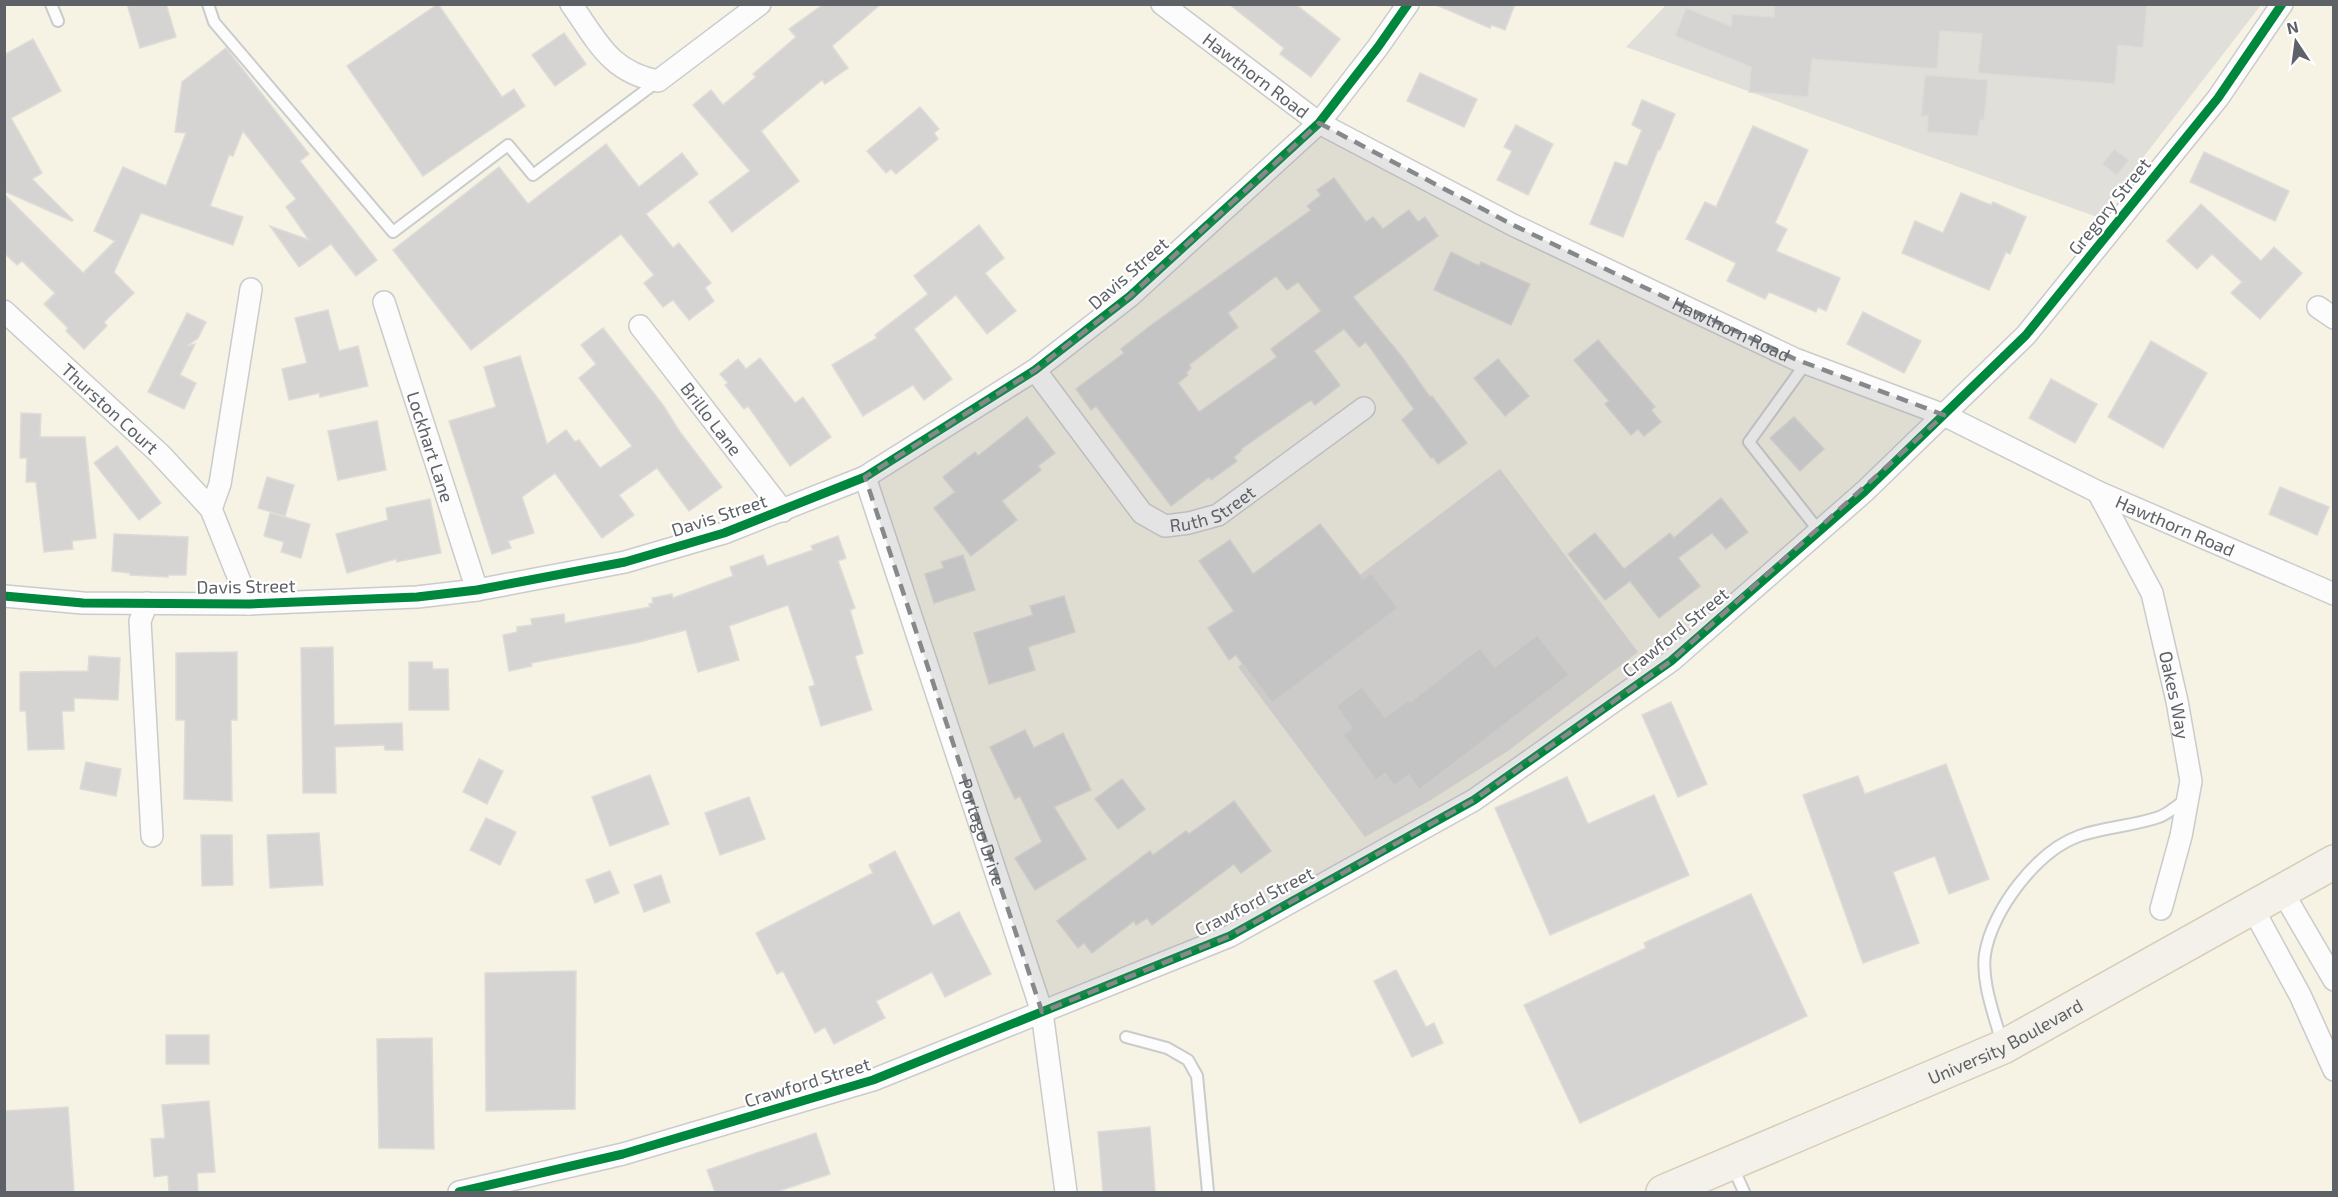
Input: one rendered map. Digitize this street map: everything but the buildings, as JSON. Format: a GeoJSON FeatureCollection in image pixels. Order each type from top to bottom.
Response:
{"type":"FeatureCollection","features":[{"type":"Feature","properties":{"kind":"main road","name":"University Boulevard"},"geometry":{"type":"LineString","coordinates":[[1663,1192],[1738,1178],[2002,1047],[2334,862]]}},
{"type":"Feature","properties":{"kind":"street"},"geometry":{"type":"LineString","coordinates":[[571,4],[613,62],[637,77],[658,81],[760,4]]}},
{"type":"Feature","properties":{"kind":"street","name":"Hawthorn Road"},"geometry":{"type":"LineString","coordinates":[[1162,4],[1319,123],[1513,225],[1806,363],[1944,415],[2098,492],[2333,592]]}},
{"type":"Feature","properties":{"kind":"street","name":"Davis Street"},"geometry":{"type":"LineString","coordinates":[[4,596],[83,603],[249,603],[417,597],[477,590],[625,562],[724,533],[865,477],[1035,370],[1130,296],[1319,123],[1408,4]]}},
{"type":"Feature","properties":{"kind":"street","name":"Gregory Street"},"geometry":{"type":"LineString","coordinates":[[1944,415],[2026,335],[2140,191],[2218,98],[2282,4]]}},
{"type":"Feature","properties":{"kind":"street"},"geometry":{"type":"LineString","coordinates":[[211,509],[220,484],[251,289]]}},
{"type":"Feature","properties":{"kind":"street","name":"Lockhart Lane"},"geometry":{"type":"LineString","coordinates":[[384,302],[477,590]]}},
{"type":"Feature","properties":{"kind":"street","name":"Thurston Court"},"geometry":{"type":"LineString","coordinates":[[4,311],[160,454],[211,509],[249,603]]}},
{"type":"Feature","properties":{"kind":"street","name":"Brillo Lane"},"geometry":{"type":"LineString","coordinates":[[640,326],[783,511]]}},
{"type":"Feature","properties":{"kind":"street","name":"Ruth Street"},"geometry":{"type":"LineString","coordinates":[[1035,370],[1142,513],[1165,526],[1189,523],[1218,514],[1364,408]]}},
{"type":"Feature","properties":{"kind":"street","name":"Crawford Street"},"geometry":{"type":"LineString","coordinates":[[459,1192],[622,1154],[873,1080],[1230,936],[1474,800],[1671,661],[1865,491],[1944,415]]}},
{"type":"Feature","properties":{"kind":"street","name":"Portago Drive"},"geometry":{"type":"LineString","coordinates":[[865,477],[1042,1012],[1066,1192]]}},
{"type":"Feature","properties":{"kind":"street","name":"Oakes Way"},"geometry":{"type":"LineString","coordinates":[[2098,492],[2152,593],[2177,701],[2191,781],[2181,836],[2161,909]]}},
{"type":"Feature","properties":{"kind":"street"},"geometry":{"type":"LineString","coordinates":[[147,603],[140,621],[152,836]]}},
{"type":"Feature","properties":{"kind":"street"},"geometry":{"type":"LineString","coordinates":[[2282,891],[2334,980]]}},
{"type":"Feature","properties":{"kind":"street"},"geometry":{"type":"LineString","coordinates":[[2252,907],[2300,995],[2334,1070]]}},
{"type":"Feature","properties":{"kind":"lane"},"geometry":{"type":"LineString","coordinates":[[51,4],[58,21]]}},
{"type":"Feature","properties":{"kind":"lane"},"geometry":{"type":"LineString","coordinates":[[208,4],[214,21],[393,232],[508,146],[533,175],[658,81]]}},
{"type":"Feature","properties":{"kind":"lane"},"geometry":{"type":"LineString","coordinates":[[1806,363],[1749,442],[1819,531]]}},
{"type":"Feature","properties":{"kind":"lane"},"geometry":{"type":"LineString","coordinates":[[2002,1047],[1985,978],[1985,954],[1995,921],[2028,872],[2062,843],[2091,833],[2160,817],[2188,798]]}},
{"type":"Feature","properties":{"kind":"lane"},"geometry":{"type":"LineString","coordinates":[[1126,1036],[1167,1048],[1188,1060],[1197,1076],[1208,1192]]}},
{"type":"Feature","properties":{"kind":"highlighted area"},"geometry":{"type":"Polygon","coordinates":[[[1319,123],[1513,225],[1795,359],[1944,415],[1671,661],[1474,800],[1230,936],[1042,1012],[865,477],[1035,370],[1080,335],[1130,296],[1319,123]]]}},
{"type":"Feature","properties":{"kind":"shaded area"},"geometry":{"type":"Polygon","coordinates":[[[5,5],[2333,5],[2333,1192],[5,1192],[5,5]]]}},
{"type":"Feature","properties":{"kind":"shaded area"},"geometry":{"type":"Polygon","coordinates":[[[1666,5],[2261,5],[2097,217],[1626,47],[1666,5]]]}},
{"type":"Feature","properties":{"kind":"shaded area"},"geometry":{"type":"Polygon","coordinates":[[[1500,469],[1638,652],[1508,751],[1429,801],[1365,837],[1238,667],[1500,469]]]}},
{"type":"Feature","properties":{"kind":"cycle path"},"geometry":{"type":"LineString","coordinates":[[4,596],[83,603],[249,604],[417,597],[477,590],[625,562],[724,533],[865,477],[1035,370],[1130,296],[1319,123],[1408,4]]}},
{"type":"Feature","properties":{"kind":"cycle path"},"geometry":{"type":"LineString","coordinates":[[459,1192],[623,1154],[873,1080],[1230,936],[1474,800],[1671,661],[1865,491],[2026,335],[2218,98],[2282,4]]}}]}
